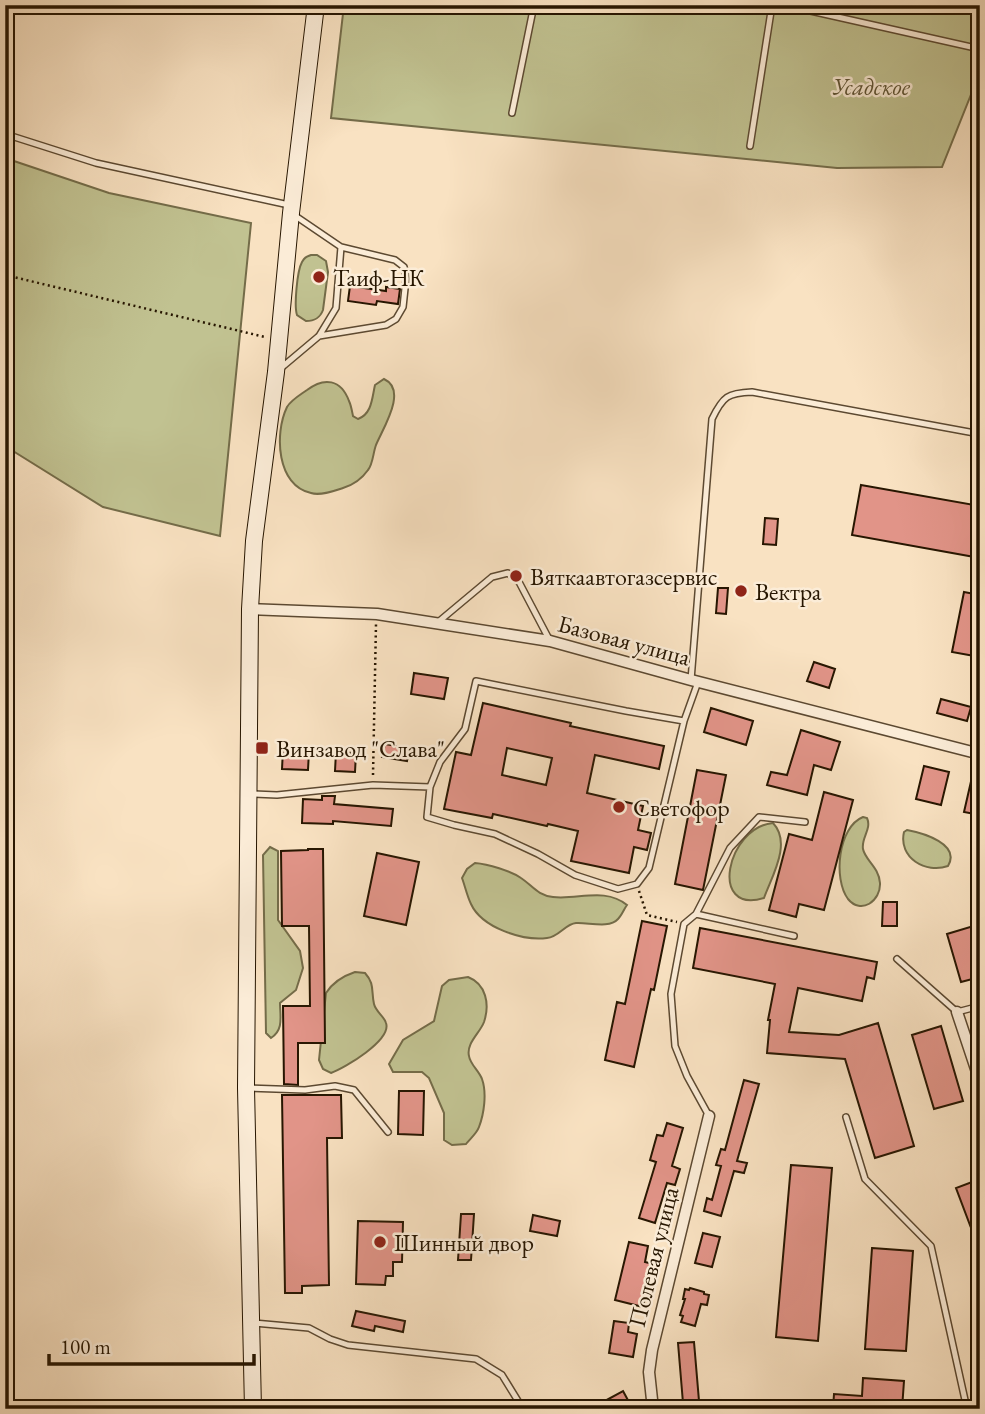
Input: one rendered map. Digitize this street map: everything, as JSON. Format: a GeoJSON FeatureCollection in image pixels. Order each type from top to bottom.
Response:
{"type":"FeatureCollection","features":[{"type":"Feature","properties":{"kind":"main road"},"geometry":{"type":"LineString","coordinates":[[253,1409],[246,1088],[250,609],[254,541],[276,372],[316,5]]}},
{"type":"Feature","properties":{"kind":"street","name":"Базовая улица"},"geometry":{"type":"LineString","coordinates":[[250,609],[377,614],[550,641],[980,754]]}},
{"type":"Feature","properties":{"kind":"street"},"geometry":{"type":"LineString","coordinates":[[957,1012],[980,1081]]}},
{"type":"Feature","properties":{"kind":"street","name":"Полевая улица"},"geometry":{"type":"LineString","coordinates":[[653,1409],[649,1372],[652,1350],[709,1116]]}},
{"type":"Feature","properties":{"kind":"lane"},"geometry":{"type":"LineString","coordinates":[[512,113],[534,5]]}},
{"type":"Feature","properties":{"kind":"lane"},"geometry":{"type":"LineString","coordinates":[[750,146],[772,5]]}},
{"type":"Feature","properties":{"kind":"lane"},"geometry":{"type":"LineString","coordinates":[[784,5],[980,49]]}},
{"type":"Feature","properties":{"kind":"lane"},"geometry":{"type":"LineString","coordinates":[[5,134],[96,163],[292,209],[341,247],[395,260],[404,267],[406,279],[403,307],[396,319],[386,326],[319,336]]}},
{"type":"Feature","properties":{"kind":"lane"},"geometry":{"type":"LineString","coordinates":[[276,372],[319,336],[336,307],[341,247]]}},
{"type":"Feature","properties":{"kind":"lane"},"geometry":{"type":"LineString","coordinates":[[684,721],[476,681],[465,729],[440,762],[430,787],[427,817],[495,834],[575,875],[618,889],[637,884],[649,868],[695,681],[712,419],[718,405],[733,393],[752,392],[980,434]]}},
{"type":"Feature","properties":{"kind":"lane"},"geometry":{"type":"LineString","coordinates":[[437,623],[492,577],[508,573],[519,582],[550,641]]}},
{"type":"Feature","properties":{"kind":"lane"},"geometry":{"type":"LineString","coordinates":[[249,794],[277,795],[373,785],[430,787]]}},
{"type":"Feature","properties":{"kind":"lane"},"geometry":{"type":"LineString","coordinates":[[709,1116],[687,1076],[676,1046],[671,994],[684,924],[696,914],[730,848],[759,817],[805,822]]}},
{"type":"Feature","properties":{"kind":"lane"},"geometry":{"type":"LineString","coordinates":[[696,914],[794,936]]}},
{"type":"Feature","properties":{"kind":"lane"},"geometry":{"type":"LineString","coordinates":[[897,959],[957,1012],[980,1006]]}},
{"type":"Feature","properties":{"kind":"lane"},"geometry":{"type":"LineString","coordinates":[[246,1088],[305,1090],[335,1086],[354,1090],[388,1132]]}},
{"type":"Feature","properties":{"kind":"lane"},"geometry":{"type":"LineString","coordinates":[[846,1117],[865,1178],[931,1245],[967,1409]]}},
{"type":"Feature","properties":{"kind":"lane"},"geometry":{"type":"LineString","coordinates":[[251,1323],[309,1328],[348,1345],[476,1359],[502,1375],[523,1409]]}},
{"type":"Feature","properties":{"kind":"path"},"geometry":{"type":"LineString","coordinates":[[5,275],[279,340]]}},
{"type":"Feature","properties":{"kind":"path"},"geometry":{"type":"LineString","coordinates":[[373,785],[377,614]]}},
{"type":"Feature","properties":{"kind":"path"},"geometry":{"type":"LineString","coordinates":[[637,884],[647,915],[684,924]]}},
{"type":"Feature","properties":{"kind":"green space","name":"Усадское"},"geometry":{"type":"Polygon","coordinates":[[[344,5],[980,5],[980,72],[942,167],[837,168],[331,118],[344,5]]]}},
{"type":"Feature","properties":{"kind":"green space"},"geometry":{"type":"Polygon","coordinates":[[[5,158],[109,193],[251,223],[220,536],[103,507],[5,446],[5,158]]]}},
{"type":"Feature","properties":{"kind":"green space"},"geometry":{"type":"Polygon","coordinates":[[[311,255],[317,255],[326,261],[328,272],[322,313],[317,318],[306,321],[297,315],[296,288],[302,262],[311,255]]]}},
{"type":"Feature","properties":{"kind":"green space"},"geometry":{"type":"Polygon","coordinates":[[[384,379],[391,384],[394,392],[392,410],[365,474],[350,485],[327,493],[315,494],[300,488],[291,480],[281,458],[280,431],[289,404],[313,386],[331,382],[337,384],[346,394],[353,416],[358,419],[369,409],[375,385],[384,379]]]}},
{"type":"Feature","properties":{"kind":"green space"},"geometry":{"type":"Polygon","coordinates":[[[863,817],[867,818],[868,826],[863,849],[877,872],[880,883],[874,900],[859,906],[848,899],[843,890],[840,854],[848,831],[863,817]]]}},
{"type":"Feature","properties":{"kind":"green space"},"geometry":{"type":"Polygon","coordinates":[[[773,823],[781,840],[779,860],[764,898],[746,900],[735,894],[730,883],[730,868],[735,853],[744,839],[757,828],[773,823]]]}},
{"type":"Feature","properties":{"kind":"green space"},"geometry":{"type":"Polygon","coordinates":[[[907,830],[930,837],[945,846],[951,858],[948,866],[923,866],[909,856],[903,841],[904,832],[907,830]]]}},
{"type":"Feature","properties":{"kind":"green space"},"geometry":{"type":"Polygon","coordinates":[[[270,847],[278,851],[278,920],[300,951],[303,968],[296,990],[280,1003],[280,1027],[271,1038],[266,1033],[263,855],[270,847]]]}},
{"type":"Feature","properties":{"kind":"green space"},"geometry":{"type":"Polygon","coordinates":[[[475,863],[511,873],[548,896],[601,895],[627,905],[618,919],[609,924],[572,924],[547,938],[515,935],[484,920],[471,904],[462,878],[467,869],[475,863]]]}},
{"type":"Feature","properties":{"kind":"green space"},"geometry":{"type":"Polygon","coordinates":[[[355,972],[365,973],[370,981],[374,1004],[386,1023],[386,1030],[375,1045],[331,1073],[323,1069],[319,1060],[326,993],[339,980],[355,972]]]}},
{"type":"Feature","properties":{"kind":"green space"},"geometry":{"type":"Polygon","coordinates":[[[468,977],[483,990],[487,1008],[484,1022],[471,1042],[469,1051],[471,1062],[482,1079],[484,1103],[481,1122],[475,1134],[466,1144],[452,1145],[444,1140],[444,1113],[429,1078],[422,1072],[393,1072],[389,1064],[403,1040],[434,1021],[442,986],[449,980],[468,977]]]}},
{"type":"Feature","properties":{"kind":"building"},"geometry":{"type":"Polygon","coordinates":[[[350,286],[386,291],[386,287],[400,289],[398,304],[377,301],[376,305],[348,301],[350,286]]]}},
{"type":"Feature","properties":{"kind":"building"},"geometry":{"type":"Polygon","coordinates":[[[861,485],[980,506],[980,558],[852,535],[861,485]]]}},
{"type":"Feature","properties":{"kind":"building"},"geometry":{"type":"Polygon","coordinates":[[[765,518],[778,519],[776,545],[763,544],[765,518]]]}},
{"type":"Feature","properties":{"kind":"building"},"geometry":{"type":"Polygon","coordinates":[[[718,588],[728,588],[726,614],[716,613],[718,588]]]}},
{"type":"Feature","properties":{"kind":"building"},"geometry":{"type":"Polygon","coordinates":[[[964,592],[980,595],[980,657],[952,652],[964,592]]]}},
{"type":"Feature","properties":{"kind":"building"},"geometry":{"type":"Polygon","coordinates":[[[814,662],[835,669],[829,688],[807,681],[814,662]]]}},
{"type":"Feature","properties":{"kind":"building"},"geometry":{"type":"Polygon","coordinates":[[[414,673],[448,678],[444,699],[411,694],[414,673]]]}},
{"type":"Feature","properties":{"kind":"building"},"geometry":{"type":"Polygon","coordinates":[[[941,699],[971,707],[967,721],[937,713],[941,699]]]}},
{"type":"Feature","properties":{"kind":"building"},"geometry":{"type":"Polygon","coordinates":[[[483,703],[571,723],[570,726],[664,746],[659,769],[595,755],[587,793],[643,806],[638,830],[651,833],[647,850],[634,847],[629,873],[571,861],[578,831],[493,814],[492,818],[444,809],[456,752],[471,755],[483,703]],[[507,748],[502,775],[546,785],[552,758],[507,748]]]}},
{"type":"Feature","properties":{"kind":"building"},"geometry":{"type":"Polygon","coordinates":[[[711,708],[753,721],[746,745],[704,732],[711,708]]]}},
{"type":"Feature","properties":{"kind":"building"},"geometry":{"type":"Polygon","coordinates":[[[801,730],[840,742],[831,770],[814,765],[807,795],[767,785],[771,772],[787,775],[801,730]]]}},
{"type":"Feature","properties":{"kind":"building"},"geometry":{"type":"Polygon","coordinates":[[[385,744],[409,748],[407,761],[382,757],[385,744]]]}},
{"type":"Feature","properties":{"kind":"building"},"geometry":{"type":"Polygon","coordinates":[[[283,749],[309,751],[308,770],[282,769],[283,749]]]}},
{"type":"Feature","properties":{"kind":"building"},"geometry":{"type":"Polygon","coordinates":[[[336,752],[356,753],[355,772],[335,771],[336,752]]]}},
{"type":"Feature","properties":{"kind":"building"},"geometry":{"type":"Polygon","coordinates":[[[975,764],[980,765],[980,815],[964,812],[975,764]]]}},
{"type":"Feature","properties":{"kind":"building"},"geometry":{"type":"Polygon","coordinates":[[[924,766],[949,772],[941,805],[916,799],[924,766]]]}},
{"type":"Feature","properties":{"kind":"building"},"geometry":{"type":"Polygon","coordinates":[[[697,770],[726,775],[703,890],[675,884],[697,770]]]}},
{"type":"Feature","properties":{"kind":"building"},"geometry":{"type":"Polygon","coordinates":[[[824,792],[853,800],[824,910],[799,904],[796,917],[769,910],[789,834],[812,840],[824,792]]]}},
{"type":"Feature","properties":{"kind":"building"},"geometry":{"type":"Polygon","coordinates":[[[322,796],[335,796],[334,804],[393,809],[391,826],[333,821],[333,824],[302,823],[303,799],[322,800],[322,796]]]}},
{"type":"Feature","properties":{"kind":"building"},"geometry":{"type":"Polygon","coordinates":[[[323,849],[325,1043],[298,1043],[298,1085],[284,1084],[283,1006],[310,1006],[309,926],[282,926],[281,851],[323,849]]]}},
{"type":"Feature","properties":{"kind":"building"},"geometry":{"type":"Polygon","coordinates":[[[377,853],[419,862],[406,925],[364,916],[377,853]]]}},
{"type":"Feature","properties":{"kind":"building"},"geometry":{"type":"Polygon","coordinates":[[[883,902],[897,902],[897,926],[882,926],[883,902]]]}},
{"type":"Feature","properties":{"kind":"building"},"geometry":{"type":"Polygon","coordinates":[[[642,921],[667,926],[634,1067],[605,1060],[617,1002],[625,1004],[642,921]]]}},
{"type":"Feature","properties":{"kind":"building"},"geometry":{"type":"Polygon","coordinates":[[[980,924],[980,977],[961,982],[947,934],[980,924]]]}},
{"type":"Feature","properties":{"kind":"building"},"geometry":{"type":"Polygon","coordinates":[[[700,928],[877,962],[874,979],[867,977],[862,1001],[798,988],[789,1032],[839,1035],[878,1023],[914,1146],[875,1158],[845,1059],[767,1053],[768,1020],[775,984],[693,968],[700,928]]]}},
{"type":"Feature","properties":{"kind":"building"},"geometry":{"type":"Polygon","coordinates":[[[941,1026],[963,1101],[934,1109],[912,1035],[941,1026]]]}},
{"type":"Feature","properties":{"kind":"building"},"geometry":{"type":"Polygon","coordinates":[[[744,1080],[759,1084],[737,1161],[747,1163],[744,1173],[734,1171],[721,1216],[704,1211],[707,1198],[712,1200],[721,1166],[716,1165],[721,1149],[725,1150],[744,1080]]]}},
{"type":"Feature","properties":{"kind":"building"},"geometry":{"type":"Polygon","coordinates":[[[399,1091],[424,1091],[423,1135],[398,1134],[399,1091]]]}},
{"type":"Feature","properties":{"kind":"building"},"geometry":{"type":"Polygon","coordinates":[[[282,1095],[341,1095],[342,1138],[327,1138],[329,1285],[302,1286],[302,1293],[285,1293],[282,1095]]]}},
{"type":"Feature","properties":{"kind":"building"},"geometry":{"type":"Polygon","coordinates":[[[667,1123],[683,1128],[672,1166],[680,1169],[675,1185],[667,1183],[655,1223],[639,1218],[656,1162],[650,1160],[657,1135],[663,1136],[667,1123]]]}},
{"type":"Feature","properties":{"kind":"building"},"geometry":{"type":"Polygon","coordinates":[[[791,1165],[832,1168],[818,1341],[776,1337],[791,1165]]]}},
{"type":"Feature","properties":{"kind":"building"},"geometry":{"type":"Polygon","coordinates":[[[980,1179],[980,1248],[979,1249],[956,1188],[980,1179]]]}},
{"type":"Feature","properties":{"kind":"building"},"geometry":{"type":"Polygon","coordinates":[[[461,1214],[474,1214],[471,1260],[458,1260],[461,1214]]]}},
{"type":"Feature","properties":{"kind":"building"},"geometry":{"type":"Polygon","coordinates":[[[533,1215],[560,1221],[557,1236],[530,1231],[533,1215]]]}},
{"type":"Feature","properties":{"kind":"building","name":"Шинный двор"},"geometry":{"type":"Polygon","coordinates":[[[358,1221],[403,1222],[402,1262],[393,1262],[393,1276],[386,1276],[385,1285],[356,1284],[358,1221]]]}},
{"type":"Feature","properties":{"kind":"building"},"geometry":{"type":"Polygon","coordinates":[[[703,1233],[720,1237],[712,1267],[695,1263],[703,1233]]]}},
{"type":"Feature","properties":{"kind":"building"},"geometry":{"type":"Polygon","coordinates":[[[629,1242],[648,1246],[645,1262],[653,1264],[643,1307],[615,1300],[629,1242]]]}},
{"type":"Feature","properties":{"kind":"building"},"geometry":{"type":"Polygon","coordinates":[[[872,1248],[913,1251],[906,1351],[865,1349],[872,1248]]]}},
{"type":"Feature","properties":{"kind":"building"},"geometry":{"type":"Polygon","coordinates":[[[690,1288],[709,1295],[707,1305],[701,1304],[695,1326],[681,1322],[683,1316],[680,1315],[685,1289],[690,1288]]]}},
{"type":"Feature","properties":{"kind":"building"},"geometry":{"type":"Polygon","coordinates":[[[356,1311],[405,1321],[403,1332],[375,1326],[374,1331],[352,1326],[356,1311]]]}},
{"type":"Feature","properties":{"kind":"building"},"geometry":{"type":"Polygon","coordinates":[[[614,1321],[629,1323],[628,1332],[637,1334],[633,1357],[609,1353],[614,1321]]]}},
{"type":"Feature","properties":{"kind":"building"},"geometry":{"type":"Polygon","coordinates":[[[694,1342],[699,1401],[683,1403],[678,1343],[694,1342]]]}},
{"type":"Feature","properties":{"kind":"building"},"geometry":{"type":"Polygon","coordinates":[[[863,1378],[904,1381],[902,1409],[833,1409],[834,1394],[862,1396],[863,1378]]]}},
{"type":"Feature","properties":{"kind":"building"},"geometry":{"type":"Polygon","coordinates":[[[623,1391],[630,1404],[622,1409],[590,1409],[623,1391]]]}},
{"type":"Feature","properties":{"kind":"place","name":"Таиф-НК"},"geometry":{"type":"Point","coordinates":[319,277]}},
{"type":"Feature","properties":{"kind":"place","name":"Вяткаавтогазсервис"},"geometry":{"type":"Point","coordinates":[516,576]}},
{"type":"Feature","properties":{"kind":"place","name":"Вектра"},"geometry":{"type":"Point","coordinates":[741,591]}},
{"type":"Feature","properties":{"kind":"place","name":"Винзавод \"Слава\""},"geometry":{"type":"Point","coordinates":[262,748]}},
{"type":"Feature","properties":{"kind":"place","name":"Светофор"},"geometry":{"type":"Point","coordinates":[619,807]}},
{"type":"Feature","properties":{"kind":"place","name":"Шинный двор"},"geometry":{"type":"Point","coordinates":[380,1242]}}]}
